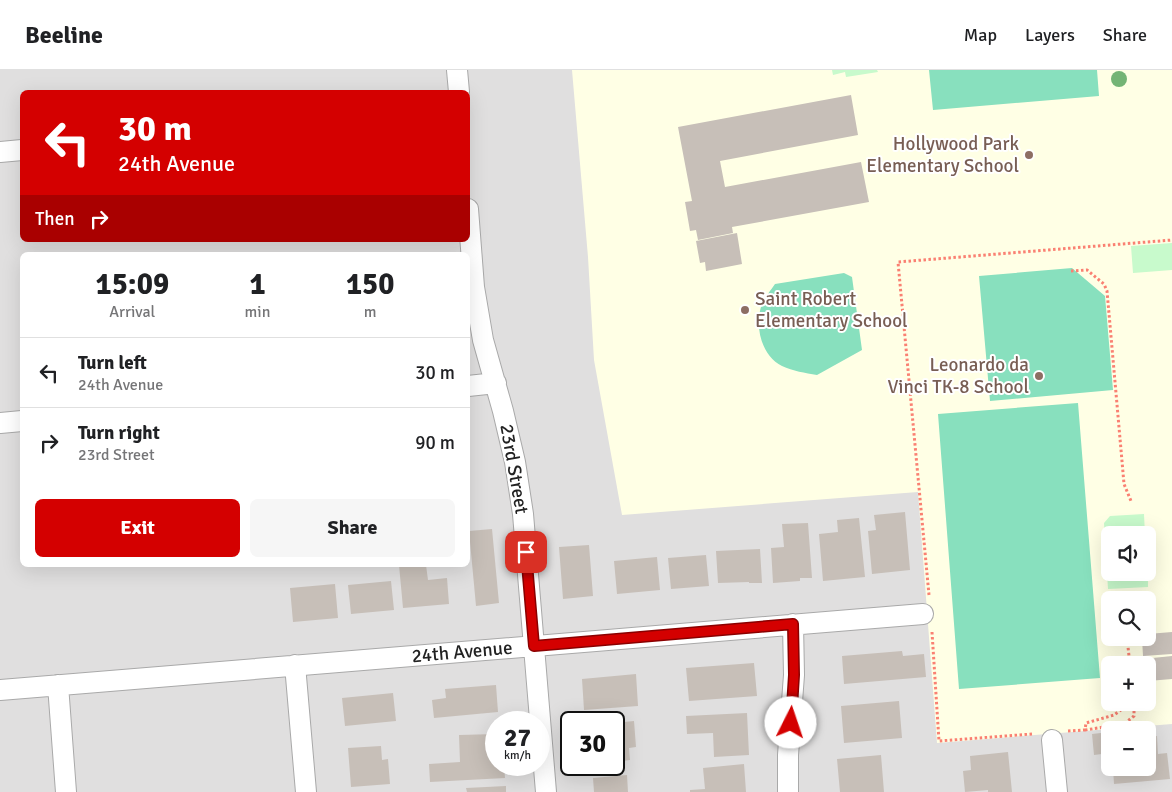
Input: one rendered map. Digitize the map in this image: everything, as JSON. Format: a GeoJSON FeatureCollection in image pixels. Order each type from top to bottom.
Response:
{"type":"FeatureCollection","features":[{"type":"Feature","properties":{"kind":"street"},"geometry":{"type":"LineString","coordinates":[[457,70],[458,90]]}},
{"type":"Feature","properties":{"kind":"street"},"geometry":{"type":"LineString","coordinates":[[0,152],[20,150]]}},
{"type":"Feature","properties":{"kind":"street","name":"23rd Street"},"geometry":{"type":"LineString","coordinates":[[470,235],[474,287],[483,340],[515,462],[521,506],[546,792]]}},
{"type":"Feature","properties":{"kind":"street"},"geometry":{"type":"LineString","coordinates":[[470,386],[496,384]]}},
{"type":"Feature","properties":{"kind":"street"},"geometry":{"type":"LineString","coordinates":[[0,423],[20,421]]}},
{"type":"Feature","properties":{"kind":"street","name":"24th Avenue"},"geometry":{"type":"LineString","coordinates":[[0,690],[928,614]]}},
{"type":"Feature","properties":{"kind":"street"},"geometry":{"type":"LineString","coordinates":[[788,792],[788,755],[794,675],[793,624]]}},
{"type":"Feature","properties":{"kind":"street"},"geometry":{"type":"LineString","coordinates":[[295,665],[306,792]]}},
{"type":"Feature","properties":{"kind":"street"},"geometry":{"type":"LineString","coordinates":[[58,685],[66,792]]}},
{"type":"Feature","properties":{"kind":"street"},"geometry":{"type":"LineString","coordinates":[[1051,735],[1057,792]]}},
{"type":"Feature","properties":{"kind":"path"},"geometry":{"type":"LineString","coordinates":[[1051,735],[1032,734],[939,741],[898,262],[1172,240]]}},
{"type":"Feature","properties":{"kind":"path"},"geometry":{"type":"LineString","coordinates":[[1071,271],[1086,270],[1104,284],[1107,291],[1124,484],[1131,501]]}},
{"type":"Feature","properties":{"kind":"path"},"geometry":{"type":"LineString","coordinates":[[1085,730],[1086,723],[1114,715],[1119,711]]}},
{"type":"Feature","properties":{"kind":"path"},"geometry":{"type":"LineString","coordinates":[[1032,734],[1032,737],[1051,735],[1124,724],[1134,716],[1134,711]]}},
{"type":"Feature","properties":{"kind":"shaded area"},"geometry":{"type":"Polygon","coordinates":[[[0,70],[1172,70],[1172,792],[0,792],[0,70]]]}},
{"type":"Feature","properties":{"kind":"shaded area"},"geometry":{"type":"Polygon","coordinates":[[[572,70],[1172,70],[1172,724],[1156,725],[1156,721],[1101,721],[1101,730],[937,743],[918,492],[622,515],[594,360],[588,257],[572,70]]]}},
{"type":"Feature","properties":{"kind":"green space"},"geometry":{"type":"Polygon","coordinates":[[[832,70],[877,70],[878,72],[846,77],[845,72],[833,75],[832,70]]]}},
{"type":"Feature","properties":{"kind":"green space"},"geometry":{"type":"Polygon","coordinates":[[[929,70],[1097,70],[1099,96],[933,110],[929,70]]]}},
{"type":"Feature","properties":{"kind":"green space"},"geometry":{"type":"Polygon","coordinates":[[[1172,243],[1172,270],[1133,273],[1131,246],[1172,243]]]}},
{"type":"Feature","properties":{"kind":"green space"},"geometry":{"type":"Polygon","coordinates":[[[1072,268],[1105,296],[1113,390],[990,401],[979,276],[1072,268]]]}},
{"type":"Feature","properties":{"kind":"green space"},"geometry":{"type":"Polygon","coordinates":[[[844,273],[852,277],[862,350],[817,375],[790,369],[775,361],[764,348],[759,330],[759,321],[762,304],[775,284],[844,273]]]}},
{"type":"Feature","properties":{"kind":"green space"},"geometry":{"type":"Polygon","coordinates":[[[1078,403],[1100,678],[959,689],[938,414],[1078,403]]]}},
{"type":"Feature","properties":{"kind":"green space"},"geometry":{"type":"Polygon","coordinates":[[[1144,514],[1145,526],[1104,526],[1104,523],[1110,516],[1144,514]]]}},
{"type":"Feature","properties":{"kind":"green space"},"geometry":{"type":"Polygon","coordinates":[[[1108,581],[1148,581],[1148,587],[1108,589],[1108,581]]]}},
{"type":"Feature","properties":{"kind":"building"},"geometry":{"type":"Polygon","coordinates":[[[851,95],[858,135],[720,161],[725,187],[861,162],[869,202],[732,227],[733,233],[698,240],[696,230],[690,231],[685,202],[692,201],[678,127],[851,95]]]}},
{"type":"Feature","properties":{"kind":"building"},"geometry":{"type":"Polygon","coordinates":[[[737,233],[742,264],[706,271],[705,262],[700,263],[696,241],[737,233]]]}},
{"type":"Feature","properties":{"kind":"building"},"geometry":{"type":"Polygon","coordinates":[[[905,512],[910,570],[872,574],[868,531],[876,530],[874,515],[905,512]]]}},
{"type":"Feature","properties":{"kind":"building"},"geometry":{"type":"Polygon","coordinates":[[[859,518],[865,577],[823,581],[819,534],[838,532],[837,520],[859,518]]]}},
{"type":"Feature","properties":{"kind":"building"},"geometry":{"type":"Polygon","coordinates":[[[808,523],[812,578],[800,578],[800,581],[773,583],[771,548],[784,547],[782,524],[808,523]]]}},
{"type":"Feature","properties":{"kind":"building"},"geometry":{"type":"Polygon","coordinates":[[[492,529],[499,603],[476,606],[470,531],[492,529]]]}},
{"type":"Feature","properties":{"kind":"building"},"geometry":{"type":"Polygon","coordinates":[[[589,545],[593,596],[563,599],[559,547],[589,545]]]}},
{"type":"Feature","properties":{"kind":"building"},"geometry":{"type":"Polygon","coordinates":[[[760,549],[762,583],[718,583],[716,551],[760,549]]]}},
{"type":"Feature","properties":{"kind":"building"},"geometry":{"type":"Polygon","coordinates":[[[706,555],[709,586],[671,589],[668,558],[706,555]]]}},
{"type":"Feature","properties":{"kind":"building"},"geometry":{"type":"Polygon","coordinates":[[[657,557],[660,590],[617,594],[614,561],[657,557]]]}},
{"type":"Feature","properties":{"kind":"building"},"geometry":{"type":"Polygon","coordinates":[[[399,567],[426,567],[428,580],[447,578],[449,604],[403,608],[399,567]]]}},
{"type":"Feature","properties":{"kind":"building"},"geometry":{"type":"Polygon","coordinates":[[[391,581],[394,610],[351,614],[348,585],[391,581]]]}},
{"type":"Feature","properties":{"kind":"building"},"geometry":{"type":"Polygon","coordinates":[[[335,584],[338,618],[293,622],[290,588],[335,584]]]}},
{"type":"Feature","properties":{"kind":"building"},"geometry":{"type":"Polygon","coordinates":[[[1172,632],[1172,654],[1143,656],[1142,646],[1156,646],[1156,633],[1172,632]]]}},
{"type":"Feature","properties":{"kind":"building"},"geometry":{"type":"Polygon","coordinates":[[[902,651],[903,656],[924,654],[926,677],[844,684],[842,656],[902,651]]]}},
{"type":"Feature","properties":{"kind":"building"},"geometry":{"type":"Polygon","coordinates":[[[1172,656],[1172,679],[1156,680],[1156,658],[1172,656]]]}},
{"type":"Feature","properties":{"kind":"building"},"geometry":{"type":"Polygon","coordinates":[[[754,663],[757,696],[689,701],[686,668],[754,663]]]}},
{"type":"Feature","properties":{"kind":"building"},"geometry":{"type":"Polygon","coordinates":[[[636,674],[638,706],[584,710],[582,679],[636,674]]]}},
{"type":"Feature","properties":{"kind":"building"},"geometry":{"type":"Polygon","coordinates":[[[496,685],[498,711],[434,718],[432,700],[446,698],[445,689],[496,685]]]}},
{"type":"Feature","properties":{"kind":"building"},"geometry":{"type":"Polygon","coordinates":[[[393,693],[396,721],[345,726],[342,698],[393,693]]]}},
{"type":"Feature","properties":{"kind":"building"},"geometry":{"type":"Polygon","coordinates":[[[899,701],[902,738],[844,743],[841,706],[899,701]]]}},
{"type":"Feature","properties":{"kind":"building"},"geometry":{"type":"Polygon","coordinates":[[[747,713],[749,755],[714,757],[713,733],[687,734],[686,716],[747,713]]]}},
{"type":"Feature","properties":{"kind":"building"},"geometry":{"type":"Polygon","coordinates":[[[634,721],[636,747],[629,748],[630,760],[625,761],[625,722],[634,721]]]}},
{"type":"Feature","properties":{"kind":"building"},"geometry":{"type":"Polygon","coordinates":[[[1101,733],[1101,754],[1094,755],[1092,734],[1101,733]]]}},
{"type":"Feature","properties":{"kind":"building"},"geometry":{"type":"Polygon","coordinates":[[[485,734],[485,776],[505,776],[505,778],[430,782],[429,764],[460,762],[459,735],[485,734]]]}},
{"type":"Feature","properties":{"kind":"building"},"geometry":{"type":"Polygon","coordinates":[[[1156,736],[1158,754],[1167,753],[1170,779],[1114,784],[1114,776],[1156,776],[1156,736]]]}},
{"type":"Feature","properties":{"kind":"building"},"geometry":{"type":"Polygon","coordinates":[[[381,746],[382,760],[388,759],[390,784],[351,787],[348,748],[381,746]]]}},
{"type":"Feature","properties":{"kind":"building"},"geometry":{"type":"Polygon","coordinates":[[[1008,752],[1012,792],[988,792],[988,790],[965,792],[963,771],[971,770],[970,756],[1008,752]]]}},
{"type":"Feature","properties":{"kind":"building"},"geometry":{"type":"Polygon","coordinates":[[[881,755],[884,792],[840,792],[837,759],[881,755]]]}},
{"type":"Feature","properties":{"kind":"building"},"geometry":{"type":"Polygon","coordinates":[[[744,764],[746,792],[690,792],[690,790],[705,789],[703,768],[744,764]]]}},
{"type":"Feature","properties":{"kind":"building"},"geometry":{"type":"Polygon","coordinates":[[[627,775],[628,792],[594,792],[593,778],[627,775]]]}},
{"type":"Feature","properties":{"kind":"building"},"geometry":{"type":"Polygon","coordinates":[[[506,786],[506,792],[467,792],[466,788],[506,786]]]}},
{"type":"Feature","properties":{"kind":"place","name":"Hollywood Park Elementary School"},"geometry":{"type":"Point","coordinates":[1029,155]}},
{"type":"Feature","properties":{"kind":"place","name":"Saint Robert Elementary School"},"geometry":{"type":"Point","coordinates":[745,310]}},
{"type":"Feature","properties":{"kind":"place","name":"Leonardo da Vinci TK-8 School"},"geometry":{"type":"Point","coordinates":[1039,376]}},
{"type":"Feature","properties":{"kind":"route"},"geometry":{"type":"LineString","coordinates":[[526,552],[534,646],[793,624],[794,675],[791,723]]}}]}
